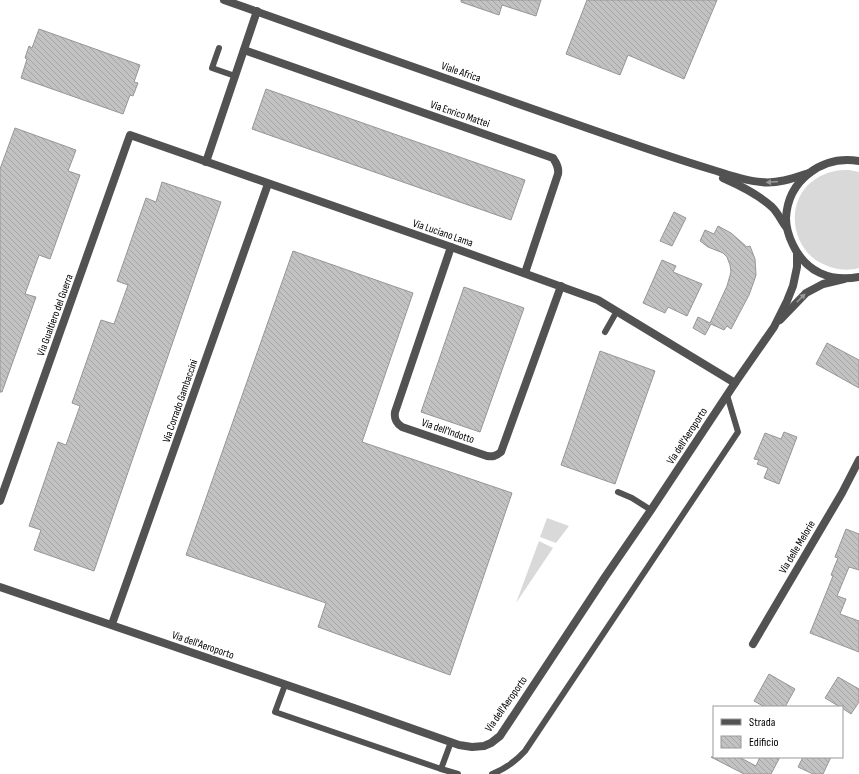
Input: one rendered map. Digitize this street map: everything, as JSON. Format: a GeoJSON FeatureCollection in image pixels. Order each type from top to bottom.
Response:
{"type":"FeatureCollection","features":[{"type":"Feature","properties":{"kind":"street","name":"Viale Africa"},"geometry":{"type":"LineString","coordinates":[[224,0],[691,164],[735,177],[759,182],[776,182],[809,173],[835,161],[859,161]]}},
{"type":"Feature","properties":{"kind":"street"},"geometry":{"type":"LineString","coordinates":[[206,162],[257,11]]}},
{"type":"Feature","properties":{"kind":"street","name":"Via Enrico Mattei"},"geometry":{"type":"LineString","coordinates":[[244,50],[553,158],[558,165],[559,170],[525,273]]}},
{"type":"Feature","properties":{"kind":"street","name":"Via Luciano Lama"},"geometry":{"type":"LineString","coordinates":[[130,135],[452,247],[598,300],[735,383]]}},
{"type":"Feature","properties":{"kind":"street","name":"Via Gualtiero del Guerra"},"geometry":{"type":"LineString","coordinates":[[0,502],[130,135]]}},
{"type":"Feature","properties":{"kind":"street","name":"Viale Africa"},"geometry":{"type":"LineString","coordinates":[[691,164],[733,182],[769,204],[778,214],[797,253],[813,270],[832,278],[859,277]]}},
{"type":"Feature","properties":{"kind":"street","name":"Viale Africa"},"geometry":{"type":"LineString","coordinates":[[787,230],[786,220],[790,200],[797,186],[809,173]]}},
{"type":"Feature","properties":{"kind":"street","name":"Via Corrado Gambaccini"},"geometry":{"type":"LineString","coordinates":[[112,624],[268,184]]}},
{"type":"Feature","properties":{"kind":"street","name":"Via dell'Indotto"},"geometry":{"type":"LineString","coordinates":[[452,247],[395,412],[394,417],[398,424],[402,427],[487,456],[496,456],[501,452],[561,286]]}},
{"type":"Feature","properties":{"kind":"street","name":"Via dell'Aeroporto"},"geometry":{"type":"LineString","coordinates":[[0,586],[451,742],[466,746],[484,746],[500,736],[605,577],[774,327],[793,286],[797,267],[797,253]]}},
{"type":"Feature","properties":{"kind":"street","name":"Via dell'Aeroporto"},"geometry":{"type":"LineString","coordinates":[[774,327],[806,293],[823,284],[845,278]]}},
{"type":"Feature","properties":{"kind":"street","name":"Via delle Melorie"},"geometry":{"type":"LineString","coordinates":[[753,644],[842,493],[859,460]]}},
{"type":"Feature","properties":{"kind":"lane"},"geometry":{"type":"LineString","coordinates":[[219,48],[212,68],[235,76]]}},
{"type":"Feature","properties":{"kind":"lane"},"geometry":{"type":"LineString","coordinates":[[605,332],[617,311]]}},
{"type":"Feature","properties":{"kind":"lane"},"geometry":{"type":"LineString","coordinates":[[492,774],[507,767],[525,751],[738,432],[727,395]]}},
{"type":"Feature","properties":{"kind":"lane"},"geometry":{"type":"LineString","coordinates":[[618,492],[632,498],[651,510]]}},
{"type":"Feature","properties":{"kind":"lane"},"geometry":{"type":"LineString","coordinates":[[285,685],[275,712],[458,774]]}},
{"type":"Feature","properties":{"kind":"lane"},"geometry":{"type":"LineString","coordinates":[[441,769],[451,742]]}},
{"type":"Feature","properties":{"kind":"shaded area"},"geometry":{"type":"Polygon","coordinates":[[[843,170],[859,172],[859,268],[832,268],[813,258],[805,250],[799,240],[796,229],[796,206],[800,196],[807,186],[815,179],[824,175],[843,170]]]}},
{"type":"Feature","properties":{"kind":"shaded area"},"geometry":{"type":"Polygon","coordinates":[[[547,518],[569,526],[556,543],[540,537],[547,518]]]}},
{"type":"Feature","properties":{"kind":"shaded area"},"geometry":{"type":"Polygon","coordinates":[[[539,541],[553,548],[516,603],[539,541]]]}},
{"type":"Feature","properties":{"kind":"building"},"geometry":{"type":"Polygon","coordinates":[[[461,0],[541,0],[536,16],[502,5],[499,15],[461,2],[461,0]]]}},
{"type":"Feature","properties":{"kind":"building"},"geometry":{"type":"Polygon","coordinates":[[[587,0],[717,0],[684,79],[628,55],[620,75],[566,54],[587,0]]]}},
{"type":"Feature","properties":{"kind":"building"},"geometry":{"type":"Polygon","coordinates":[[[39,29],[140,65],[134,82],[138,83],[133,96],[130,95],[123,114],[21,78],[27,59],[25,58],[29,46],[32,48],[39,29]]]}},
{"type":"Feature","properties":{"kind":"building"},"geometry":{"type":"Polygon","coordinates":[[[266,89],[525,180],[511,220],[252,129],[266,89]]]}},
{"type":"Feature","properties":{"kind":"building"},"geometry":{"type":"Polygon","coordinates":[[[15,128],[76,150],[68,171],[80,175],[50,259],[39,255],[25,294],[36,297],[2,392],[0,392],[0,169],[15,128]]]}},
{"type":"Feature","properties":{"kind":"building"},"geometry":{"type":"Polygon","coordinates":[[[162,182],[221,202],[94,571],[34,550],[41,530],[29,526],[58,442],[66,445],[80,406],[72,403],[101,320],[114,324],[128,285],[117,281],[146,198],[156,202],[162,182]]]}},
{"type":"Feature","properties":{"kind":"building"},"geometry":{"type":"Polygon","coordinates":[[[674,212],[686,218],[672,246],[660,241],[674,212]]]}},
{"type":"Feature","properties":{"kind":"building"},"geometry":{"type":"Polygon","coordinates":[[[718,226],[731,233],[747,247],[750,246],[755,259],[756,275],[749,295],[731,329],[727,326],[724,330],[711,324],[705,335],[693,328],[698,317],[710,323],[727,286],[731,272],[727,257],[723,253],[708,247],[700,241],[705,230],[714,234],[718,226]]]}},
{"type":"Feature","properties":{"kind":"building"},"geometry":{"type":"Polygon","coordinates":[[[293,251],[413,293],[362,442],[512,493],[450,675],[318,627],[326,603],[186,555],[293,251]]]}},
{"type":"Feature","properties":{"kind":"building"},"geometry":{"type":"Polygon","coordinates":[[[662,260],[676,266],[673,272],[702,284],[687,316],[668,307],[665,313],[643,303],[662,260]]]}},
{"type":"Feature","properties":{"kind":"building"},"geometry":{"type":"Polygon","coordinates":[[[464,287],[524,308],[480,432],[421,412],[464,287]]]}},
{"type":"Feature","properties":{"kind":"building"},"geometry":{"type":"Polygon","coordinates":[[[827,343],[859,360],[859,388],[816,364],[827,343]]]}},
{"type":"Feature","properties":{"kind":"building"},"geometry":{"type":"Polygon","coordinates":[[[600,351],[655,371],[615,484],[561,465],[600,351]]]}},
{"type":"Feature","properties":{"kind":"building"},"geometry":{"type":"Polygon","coordinates":[[[784,432],[797,437],[779,484],[764,478],[768,468],[757,464],[759,460],[754,459],[765,433],[781,439],[784,432]]]}},
{"type":"Feature","properties":{"kind":"building"},"geometry":{"type":"Polygon","coordinates":[[[846,529],[859,534],[859,570],[849,567],[837,596],[846,599],[840,614],[859,621],[859,652],[810,633],[833,576],[831,575],[838,558],[835,557],[846,529]]]}},
{"type":"Feature","properties":{"kind":"building"},"geometry":{"type":"Polygon","coordinates":[[[769,674],[795,689],[786,706],[763,706],[754,701],[769,674]]]}},
{"type":"Feature","properties":{"kind":"building"},"geometry":{"type":"Polygon","coordinates":[[[838,677],[859,689],[859,702],[851,714],[843,709],[843,706],[838,706],[825,698],[838,677]]]}},
{"type":"Feature","properties":{"kind":"building"},"geometry":{"type":"Polygon","coordinates":[[[711,757],[741,758],[756,766],[760,758],[779,758],[771,774],[744,774],[711,757]]]}},
{"type":"Feature","properties":{"kind":"building"},"geometry":{"type":"Polygon","coordinates":[[[802,758],[831,758],[823,774],[813,774],[798,767],[802,758]]]}}]}
